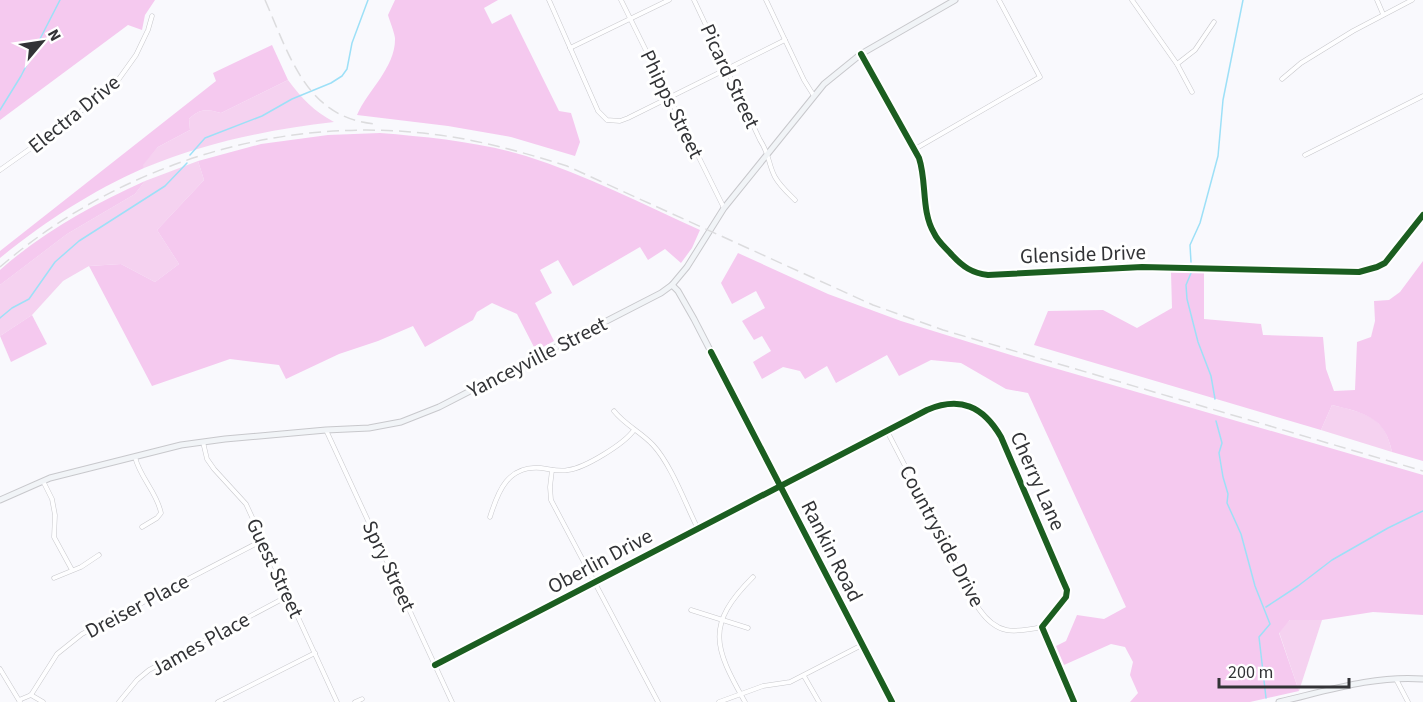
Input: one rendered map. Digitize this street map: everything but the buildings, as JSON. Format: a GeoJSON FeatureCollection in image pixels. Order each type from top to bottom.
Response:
{"type":"FeatureCollection","features":[{"type":"Feature","properties":{"kind":"main road","name":"Yanceyville Street"},"geometry":{"type":"LineString","coordinates":[[0,500],[44,481],[180,445],[326,430],[369,428],[400,422],[439,407],[560,347],[672,285],[687,267],[723,208],[824,84],[861,54],[955,0]]}},
{"type":"Feature","properties":{"kind":"main road","name":"Rankin Road"},"geometry":{"type":"LineString","coordinates":[[672,285],[694,319],[892,702]]}},
{"type":"Feature","properties":{"kind":"main road"},"geometry":{"type":"LineString","coordinates":[[1279,702],[1363,683],[1423,679]]}},
{"type":"Feature","properties":{"kind":"street"},"geometry":{"type":"LineString","coordinates":[[549,0],[598,111],[607,120],[620,121],[628,118],[785,40]]}},
{"type":"Feature","properties":{"kind":"street","name":"Phipps Street"},"geometry":{"type":"LineString","coordinates":[[621,0],[723,208]]}},
{"type":"Feature","properties":{"kind":"street"},"geometry":{"type":"LineString","coordinates":[[570,48],[669,0]]}},
{"type":"Feature","properties":{"kind":"street","name":"Picard Street"},"geometry":{"type":"LineString","coordinates":[[694,0],[760,140],[768,152],[774,176],[795,200]]}},
{"type":"Feature","properties":{"kind":"street"},"geometry":{"type":"LineString","coordinates":[[766,0],[814,96]]}},
{"type":"Feature","properties":{"kind":"street"},"geometry":{"type":"LineString","coordinates":[[915,148],[1040,76],[999,0]]}},
{"type":"Feature","properties":{"kind":"street"},"geometry":{"type":"LineString","coordinates":[[1132,0],[1177,64],[1192,92]]}},
{"type":"Feature","properties":{"kind":"street"},"geometry":{"type":"LineString","coordinates":[[1377,0],[1383,14]]}},
{"type":"Feature","properties":{"kind":"street"},"geometry":{"type":"LineString","coordinates":[[1282,79],[1301,63],[1383,14],[1412,0]]}},
{"type":"Feature","properties":{"kind":"street","name":"Electra Drive"},"geometry":{"type":"LineString","coordinates":[[0,170],[61,127],[122,77],[143,41],[152,16]]}},
{"type":"Feature","properties":{"kind":"street"},"geometry":{"type":"LineString","coordinates":[[1177,64],[1195,50],[1215,22]]}},
{"type":"Feature","properties":{"kind":"street","name":"Glenside Drive"},"geometry":{"type":"LineString","coordinates":[[861,54],[915,148],[922,169],[927,215],[934,233],[957,261],[967,270],[976,273],[993,275],[1142,267],[1359,272],[1384,263],[1423,215]]}},
{"type":"Feature","properties":{"kind":"street"},"geometry":{"type":"LineString","coordinates":[[1305,155],[1423,96]]}},
{"type":"Feature","properties":{"kind":"street","name":"Cherry Lane"},"geometry":{"type":"LineString","coordinates":[[780,487],[927,410],[948,403],[974,408],[993,423],[1067,590],[1062,603],[1042,627]]}},
{"type":"Feature","properties":{"kind":"street"},"geometry":{"type":"LineString","coordinates":[[614,411],[654,446],[698,529]]}},
{"type":"Feature","properties":{"kind":"street","name":"Spry Street"},"geometry":{"type":"LineString","coordinates":[[326,430],[452,702]]}},
{"type":"Feature","properties":{"kind":"street"},"geometry":{"type":"LineString","coordinates":[[490,517],[497,494],[510,477],[526,469],[569,470],[586,464],[623,444],[634,430]]}},
{"type":"Feature","properties":{"kind":"street","name":"Countryside Drive"},"geometry":{"type":"LineString","coordinates":[[887,431],[986,620],[1007,632],[1020,632],[1042,627]]}},
{"type":"Feature","properties":{"kind":"street","name":"Guest Street"},"geometry":{"type":"LineString","coordinates":[[203,442],[207,459],[246,504],[337,702]]}},
{"type":"Feature","properties":{"kind":"street"},"geometry":{"type":"LineString","coordinates":[[135,457],[142,477],[159,504],[161,513],[142,527]]}},
{"type":"Feature","properties":{"kind":"street"},"geometry":{"type":"LineString","coordinates":[[552,470],[551,500],[658,702]]}},
{"type":"Feature","properties":{"kind":"street"},"geometry":{"type":"LineString","coordinates":[[44,481],[52,499],[55,514],[54,537],[72,570]]}},
{"type":"Feature","properties":{"kind":"street","name":"Oberlin Drive"},"geometry":{"type":"LineString","coordinates":[[435,665],[780,487]]}},
{"type":"Feature","properties":{"kind":"street","name":"Dreiser Place"},"geometry":{"type":"LineString","coordinates":[[31,695],[57,654],[82,634],[262,540]]}},
{"type":"Feature","properties":{"kind":"street"},"geometry":{"type":"LineString","coordinates":[[54,578],[99,555]]}},
{"type":"Feature","properties":{"kind":"street"},"geometry":{"type":"LineString","coordinates":[[745,702],[721,654],[718,639],[722,618],[732,601],[753,577]]}},
{"type":"Feature","properties":{"kind":"street","name":"James Place"},"geometry":{"type":"LineString","coordinates":[[119,702],[137,680],[149,670],[288,596]]}},
{"type":"Feature","properties":{"kind":"street"},"geometry":{"type":"LineString","coordinates":[[691,610],[748,628]]}},
{"type":"Feature","properties":{"kind":"street"},"geometry":{"type":"LineString","coordinates":[[1042,627],[1074,702]]}},
{"type":"Feature","properties":{"kind":"street"},"geometry":{"type":"LineString","coordinates":[[719,702],[763,686],[790,682],[862,645]]}},
{"type":"Feature","properties":{"kind":"street"},"geometry":{"type":"LineString","coordinates":[[218,702],[315,653]]}},
{"type":"Feature","properties":{"kind":"street"},"geometry":{"type":"LineString","coordinates":[[0,669],[20,701],[31,695],[43,702]]}},
{"type":"Feature","properties":{"kind":"street"},"geometry":{"type":"LineString","coordinates":[[804,676],[819,702]]}},
{"type":"Feature","properties":{"kind":"street"},"geometry":{"type":"LineString","coordinates":[[1396,679],[1408,702]]}},
{"type":"Feature","properties":{"kind":"street"},"geometry":{"type":"LineString","coordinates":[[355,702],[362,699]]}},
{"type":"Feature","properties":{"kind":"shaded area"},"geometry":{"type":"Polygon","coordinates":[[[0,0],[155,0],[145,15],[142,30],[128,25],[0,120],[0,0]]]}},
{"type":"Feature","properties":{"kind":"shaded area"},"geometry":{"type":"Polygon","coordinates":[[[395,0],[498,0],[484,8],[492,24],[511,14],[559,111],[571,113],[580,142],[575,156],[511,137],[448,126],[357,115],[391,59],[395,38],[388,15],[395,0]]]}},
{"type":"Feature","properties":{"kind":"shaded area"},"geometry":{"type":"Polygon","coordinates":[[[272,45],[288,80],[221,113],[200,111],[189,119],[190,130],[158,147],[143,165],[144,168],[69,208],[0,258],[0,251],[216,81],[213,73],[272,45]]]}},
{"type":"Feature","properties":{"kind":"shaded area"},"geometry":{"type":"Polygon","coordinates":[[[288,80],[309,104],[334,122],[237,138],[144,168],[142,165],[158,147],[190,130],[189,119],[200,111],[221,113],[288,80]]]}},
{"type":"Feature","properties":{"kind":"shaded area"},"geometry":{"type":"Polygon","coordinates":[[[380,133],[436,138],[526,156],[592,181],[700,230],[692,248],[681,263],[665,249],[648,260],[640,247],[573,286],[558,260],[540,270],[552,293],[535,303],[554,341],[536,351],[517,314],[492,303],[477,312],[473,320],[425,347],[413,326],[339,354],[286,379],[279,365],[230,359],[152,386],[89,266],[121,264],[155,282],[179,264],[157,230],[204,180],[198,161],[261,144],[328,135],[380,133]]]}},
{"type":"Feature","properties":{"kind":"shaded area"},"geometry":{"type":"Polygon","coordinates":[[[198,161],[204,180],[157,230],[179,264],[155,282],[121,264],[89,266],[63,281],[32,315],[0,336],[0,285],[67,234],[135,194],[145,181],[198,161]]]}},
{"type":"Feature","properties":{"kind":"shaded area"},"geometry":{"type":"Polygon","coordinates":[[[145,181],[135,194],[67,234],[0,285],[0,270],[33,243],[87,210],[145,181]]]}},
{"type":"Feature","properties":{"kind":"shaded area"},"geometry":{"type":"Polygon","coordinates":[[[738,253],[828,294],[901,321],[1037,363],[1423,475],[1423,615],[1373,612],[1322,620],[1290,620],[1279,633],[1299,691],[1250,702],[1130,702],[1138,693],[1130,675],[1133,662],[1125,647],[1111,644],[1064,665],[1056,646],[1066,641],[1077,615],[1104,619],[1126,607],[1028,393],[1006,389],[961,363],[931,360],[899,376],[887,355],[836,383],[827,366],[805,379],[800,371],[783,367],[762,379],[753,362],[771,351],[762,336],[754,340],[742,321],[765,308],[756,291],[732,304],[721,283],[738,253]]]}},
{"type":"Feature","properties":{"kind":"shaded area"},"geometry":{"type":"Polygon","coordinates":[[[1423,261],[1423,461],[1392,452],[1389,440],[1379,424],[1372,418],[1354,411],[1332,405],[1321,430],[1034,345],[1048,311],[1103,310],[1137,328],[1172,308],[1171,272],[1204,272],[1204,319],[1261,324],[1263,335],[1323,337],[1326,369],[1334,391],[1355,390],[1357,342],[1371,337],[1375,321],[1374,301],[1389,300],[1400,292],[1423,261]]]}},
{"type":"Feature","properties":{"kind":"shaded area"},"geometry":{"type":"Polygon","coordinates":[[[32,315],[47,344],[11,362],[0,336],[32,315]]]}},
{"type":"Feature","properties":{"kind":"shaded area"},"geometry":{"type":"Polygon","coordinates":[[[1332,405],[1364,414],[1379,423],[1389,440],[1392,452],[1321,430],[1332,405]]]}},
{"type":"Feature","properties":{"kind":"shaded area"},"geometry":{"type":"Polygon","coordinates":[[[1290,620],[1322,620],[1299,691],[1279,632],[1290,620]]]}},
{"type":"Feature","properties":{"kind":"waterway"},"geometry":{"type":"LineString","coordinates":[[0,110],[21,76],[60,0]]}},
{"type":"Feature","properties":{"kind":"waterway"},"geometry":{"type":"LineString","coordinates":[[190,155],[205,138],[262,116],[342,76],[347,69],[352,43],[368,0]]}},
{"type":"Feature","properties":{"kind":"waterway"},"geometry":{"type":"LineString","coordinates":[[1191,262],[1190,245],[1200,223],[1218,156],[1223,100],[1243,0]]}},
{"type":"Feature","properties":{"kind":"waterway"},"geometry":{"type":"LineString","coordinates":[[0,318],[29,299],[55,262],[79,241],[165,186],[187,163]]}},
{"type":"Feature","properties":{"kind":"waterway"},"geometry":{"type":"LineString","coordinates":[[1191,273],[1186,285],[1187,299],[1198,342],[1211,376],[1215,399]]}},
{"type":"Feature","properties":{"kind":"waterway"},"geometry":{"type":"LineString","coordinates":[[1216,421],[1222,443],[1219,453],[1228,494],[1227,503],[1241,534],[1255,586],[1270,624],[1259,637],[1266,698]]}},
{"type":"Feature","properties":{"kind":"waterway"},"geometry":{"type":"LineString","coordinates":[[1266,607],[1332,560],[1423,511]]}},
{"type":"Feature","properties":{"kind":"railway"},"geometry":{"type":"LineString","coordinates":[[265,0],[292,61],[316,96],[332,110],[351,119],[375,124]]}},
{"type":"Feature","properties":{"kind":"railway"},"geometry":{"type":"LineString","coordinates":[[0,267],[46,232],[95,201],[147,176],[201,156],[257,141],[314,133],[372,130],[448,136],[499,147],[567,166],[873,305],[943,330],[1423,471]]}},
{"type":"Feature","properties":{"kind":"cycle path"},"geometry":{"type":"LineString","coordinates":[[861,54],[919,158],[927,215],[936,236],[960,263],[977,273],[988,275],[1142,267],[1359,272],[1385,263],[1423,215]]}},
{"type":"Feature","properties":{"kind":"cycle path"},"geometry":{"type":"LineString","coordinates":[[711,352],[892,702]]}},
{"type":"Feature","properties":{"kind":"cycle path"},"geometry":{"type":"LineString","coordinates":[[435,665],[927,410],[960,404],[978,411],[994,426],[1001,437],[1067,590],[1066,597],[1042,627],[1074,702]]}}]}
